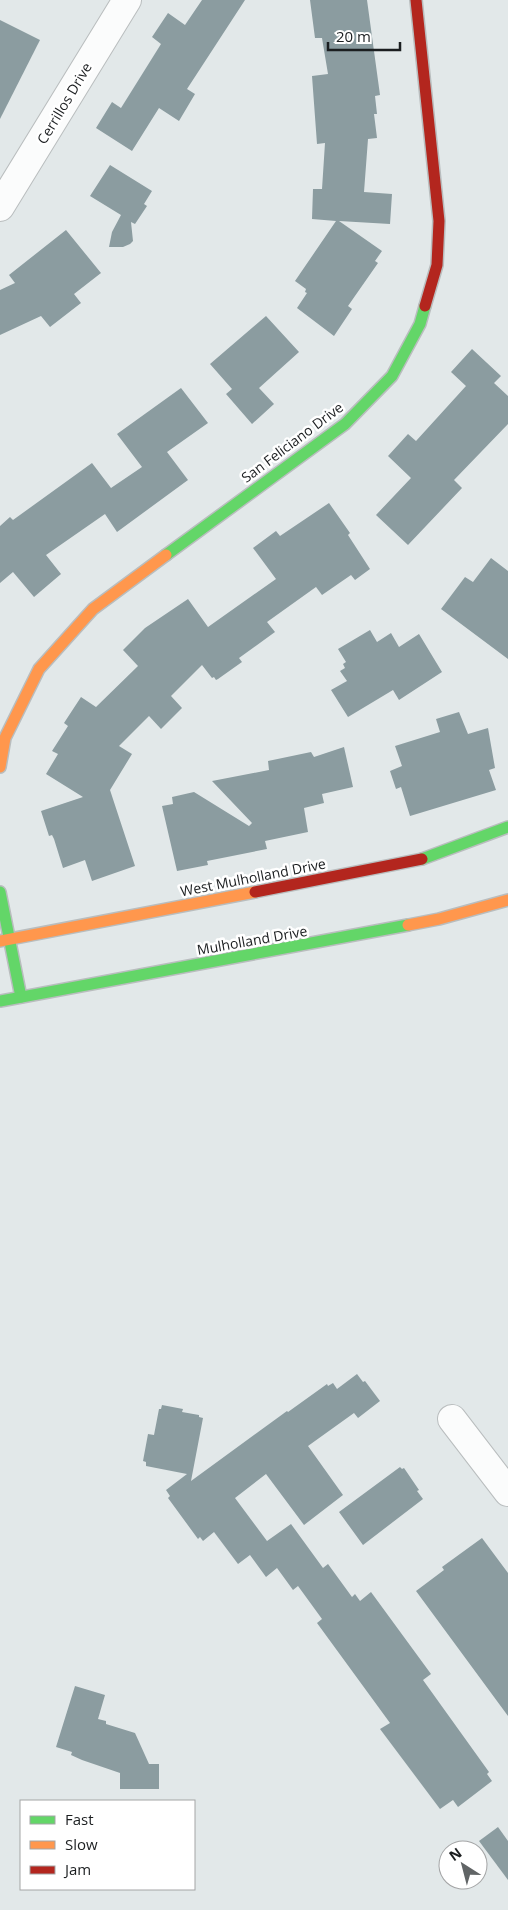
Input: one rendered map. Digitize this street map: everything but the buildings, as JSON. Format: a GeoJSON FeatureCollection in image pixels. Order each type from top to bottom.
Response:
{"type":"FeatureCollection","features":[{"type":"Feature","properties":{"kind":"street","name":"Cerrillos Drive"},"geometry":{"type":"LineString","coordinates":[[0,206],[127,0]]}},
{"type":"Feature","properties":{"kind":"street","name":"San Feliciano Drive"},"geometry":{"type":"LineString","coordinates":[[0,767],[5,738],[39,669],[93,609],[345,424],[392,376],[420,324],[437,265],[439,221],[416,0]]}},
{"type":"Feature","properties":{"kind":"street","name":"West Mulholland Drive"},"geometry":{"type":"LineString","coordinates":[[4,941],[423,859],[508,827]]}},
{"type":"Feature","properties":{"kind":"street"},"geometry":{"type":"LineString","coordinates":[[0,892],[4,941],[21,997]]}},
{"type":"Feature","properties":{"kind":"street","name":"Mulholland Drive"},"geometry":{"type":"LineString","coordinates":[[0,1002],[346,938],[439,919],[508,900]]}},
{"type":"Feature","properties":{"kind":"street"},"geometry":{"type":"LineString","coordinates":[[452,1419],[508,1492]]}},
{"type":"Feature","properties":{"kind":"traffic: fast"},"geometry":{"type":"LineString","coordinates":[[166,555],[345,424],[392,376],[420,324],[425,306]]}},
{"type":"Feature","properties":{"kind":"traffic: fast"},"geometry":{"type":"LineString","coordinates":[[422,859],[508,827]]}},
{"type":"Feature","properties":{"kind":"traffic: fast"},"geometry":{"type":"LineString","coordinates":[[0,892],[21,997]]}},
{"type":"Feature","properties":{"kind":"traffic: fast"},"geometry":{"type":"LineString","coordinates":[[0,1001],[408,925]]}},
{"type":"Feature","properties":{"kind":"traffic: slow"},"geometry":{"type":"LineString","coordinates":[[0,767],[5,738],[39,669],[93,609],[166,555]]}},
{"type":"Feature","properties":{"kind":"traffic: slow"},"geometry":{"type":"LineString","coordinates":[[0,941],[255,892]]}},
{"type":"Feature","properties":{"kind":"traffic: slow"},"geometry":{"type":"LineString","coordinates":[[408,925],[439,919],[508,900]]}},
{"type":"Feature","properties":{"kind":"traffic: jam"},"geometry":{"type":"LineString","coordinates":[[416,0],[439,221],[437,265],[425,306]]}},
{"type":"Feature","properties":{"kind":"traffic: jam"},"geometry":{"type":"LineString","coordinates":[[255,892],[422,859]]}}]}
